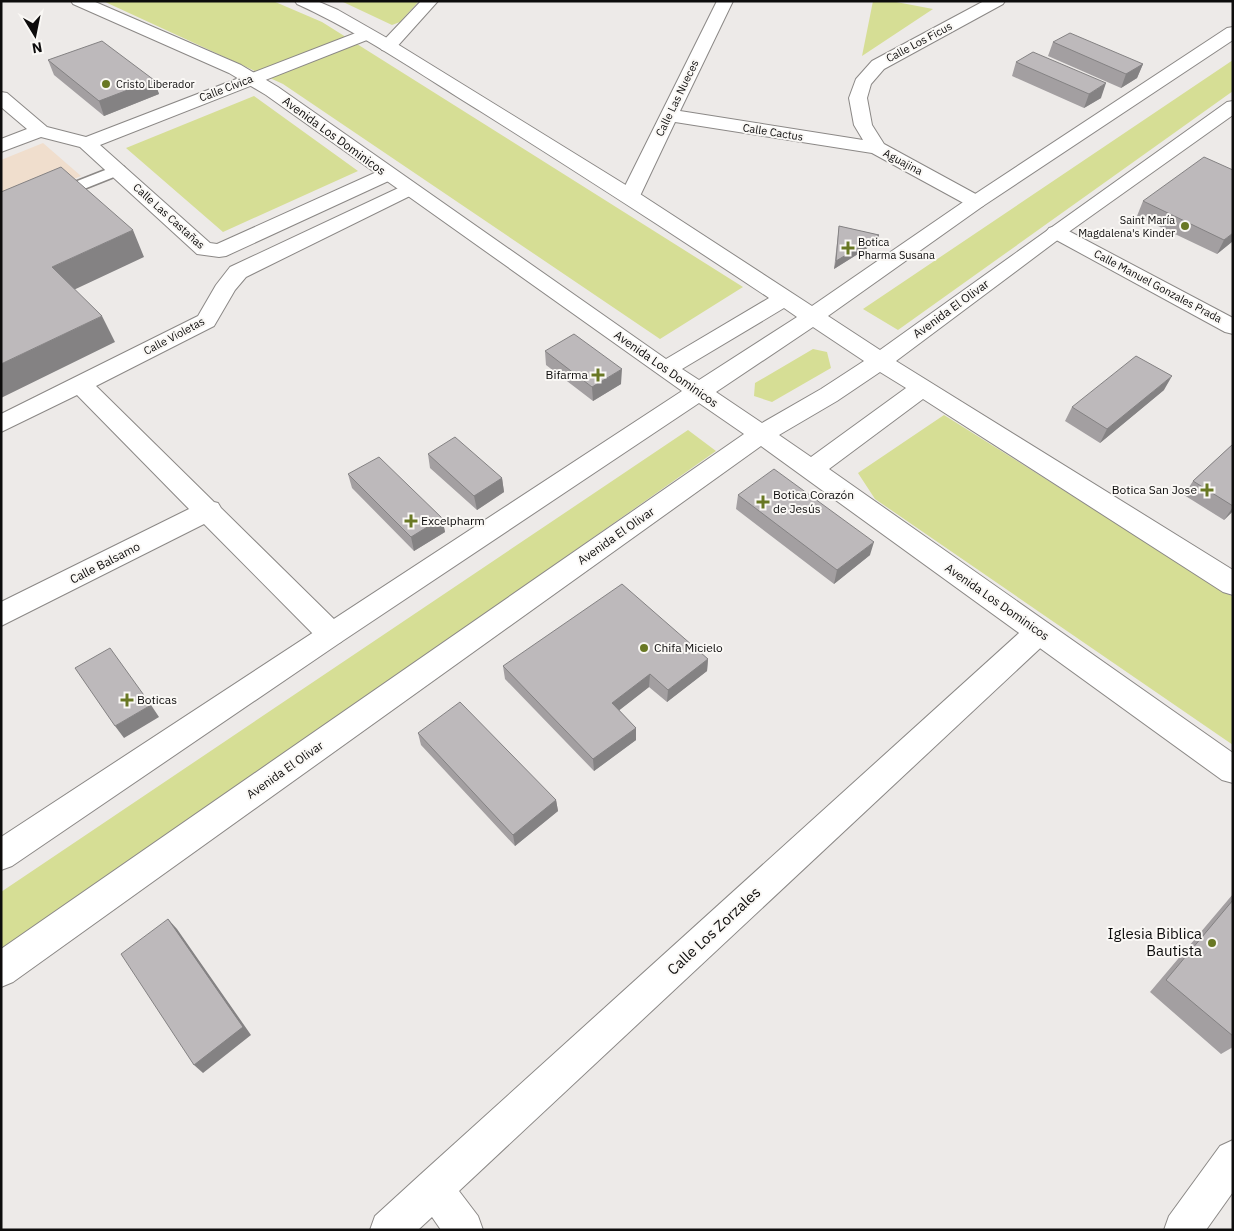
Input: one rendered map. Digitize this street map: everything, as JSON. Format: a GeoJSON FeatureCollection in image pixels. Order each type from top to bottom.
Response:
{"type":"FeatureCollection","features":[{"type":"Feature","properties":{"kind":"main road","name":"Avenida Los Dominicos"},"geometry":{"type":"LineString","coordinates":[[79,1],[252,78],[666,370],[761,434],[1233,770]]}},
{"type":"Feature","properties":{"kind":"main road"},"geometry":{"type":"LineString","coordinates":[[388,46],[430,1]]}},
{"type":"Feature","properties":{"kind":"main road","name":"Calle Los Ficus"},"geometry":{"type":"LineString","coordinates":[[858,98],[862,83],[878,65],[997,1]]}},
{"type":"Feature","properties":{"kind":"main road"},"geometry":{"type":"LineString","coordinates":[[314,3],[388,46],[630,196],[880,361],[1233,584]]}},
{"type":"Feature","properties":{"kind":"main road","name":"Calle Las Nueces"},"geometry":{"type":"LineString","coordinates":[[630,196],[718,3]]}},
{"type":"Feature","properties":{"kind":"main road"},"geometry":{"type":"LineString","coordinates":[[1,855],[331,634],[812,317],[976,202],[1233,32]]}},
{"type":"Feature","properties":{"kind":"main road","name":"Calle Civica"},"geometry":{"type":"LineString","coordinates":[[86,143],[366,34]]}},
{"type":"Feature","properties":{"kind":"main road"},"geometry":{"type":"LineString","coordinates":[[1,97],[40,131],[1,146]]}},
{"type":"Feature","properties":{"kind":"main road","name":"Aguajina"},"geometry":{"type":"LineString","coordinates":[[858,98],[863,125],[877,148],[976,202]]}},
{"type":"Feature","properties":{"kind":"main road","name":"Avenida El Olivar"},"geometry":{"type":"LineString","coordinates":[[1,970],[761,434],[829,395],[880,361],[1056,232],[1233,106]]}},
{"type":"Feature","properties":{"kind":"main road","name":"Calle Cactus"},"geometry":{"type":"LineString","coordinates":[[668,115],[877,148]]}},
{"type":"Feature","properties":{"kind":"main road","name":"Calle Las Castañas"},"geometry":{"type":"LineString","coordinates":[[40,131],[86,143],[204,249],[219,251],[388,174]]}},
{"type":"Feature","properties":{"kind":"main road","name":"Calle Violetas"},"geometry":{"type":"LineString","coordinates":[[1,424],[206,321],[217,306],[225,285],[238,272],[409,189]]}},
{"type":"Feature","properties":{"kind":"main road","name":"Calle Manuel Gonzales Prada"},"geometry":{"type":"LineString","coordinates":[[1056,232],[1233,326]]}},
{"type":"Feature","properties":{"kind":"main road"},"geometry":{"type":"LineString","coordinates":[[666,370],[784,298]]}},
{"type":"Feature","properties":{"kind":"main road"},"geometry":{"type":"LineString","coordinates":[[80,384],[209,510],[331,634]]}},
{"type":"Feature","properties":{"kind":"main road"},"geometry":{"type":"LineString","coordinates":[[810,470],[924,388]]}},
{"type":"Feature","properties":{"kind":"main road","name":"Calle Balsamo"},"geometry":{"type":"LineString","coordinates":[[1,615],[209,510]]}},
{"type":"Feature","properties":{"kind":"main road","name":"Calle Los Zorzales"},"geometry":{"type":"LineString","coordinates":[[389,1230],[1039,632]]}},
{"type":"Feature","properties":{"kind":"main road"},"geometry":{"type":"LineString","coordinates":[[1183,1230],[1233,1159]]}},
{"type":"Feature","properties":{"kind":"main road"},"geometry":{"type":"LineString","coordinates":[[434,1187],[464,1230]]}},
{"type":"Feature","properties":{"kind":"lane"},"geometry":{"type":"LineString","coordinates":[[1,217],[118,170]]}},
{"type":"Feature","properties":{"kind":"shaded area"},"geometry":{"type":"Polygon","coordinates":[[[43,143],[81,176],[1,210],[1,160],[43,143]]]}},
{"type":"Feature","properties":{"kind":"green space"},"geometry":{"type":"Polygon","coordinates":[[[103,1],[273,1],[322,22],[743,287],[660,339],[283,84],[103,1]]]}},
{"type":"Feature","properties":{"kind":"green space"},"geometry":{"type":"Polygon","coordinates":[[[341,1],[419,1],[400,22],[392,25],[341,1]]]}},
{"type":"Feature","properties":{"kind":"green space"},"geometry":{"type":"Polygon","coordinates":[[[873,1],[891,1],[933,9],[862,56],[873,1]]]}},
{"type":"Feature","properties":{"kind":"green space"},"geometry":{"type":"Polygon","coordinates":[[[1233,60],[1233,91],[898,330],[863,309],[1233,60]]]}},
{"type":"Feature","properties":{"kind":"green space"},"geometry":{"type":"Polygon","coordinates":[[[254,96],[358,171],[223,232],[126,148],[254,96]]]}},
{"type":"Feature","properties":{"kind":"green space"},"geometry":{"type":"Polygon","coordinates":[[[813,349],[827,352],[831,368],[772,402],[754,396],[755,383],[813,349]]]}},
{"type":"Feature","properties":{"kind":"green space"},"geometry":{"type":"Polygon","coordinates":[[[944,415],[1233,597],[1233,745],[875,499],[858,473],[944,415]]]}},
{"type":"Feature","properties":{"kind":"green space"},"geometry":{"type":"Polygon","coordinates":[[[688,430],[716,451],[1,955],[1,892],[688,430]]]}},
{"type":"Feature","properties":{"kind":"building"},"geometry":{"type":"Polygon","coordinates":[[[1070,33],[1143,64],[1126,74],[1053,42],[1070,33]]]}},
{"type":"Feature","properties":{"kind":"building","name":"Cristo Liberador"},"geometry":{"type":"Polygon","coordinates":[[[102,41],[154,80],[99,101],[48,60],[102,41]]]}},
{"type":"Feature","properties":{"kind":"building"},"geometry":{"type":"Polygon","coordinates":[[[1033,52],[1106,83],[1089,94],[1016,62],[1033,52]]]}},
{"type":"Feature","properties":{"kind":"building"},"geometry":{"type":"Polygon","coordinates":[[[1204,157],[1233,170],[1233,233],[1224,240],[1143,201],[1204,157]]]}},
{"type":"Feature","properties":{"kind":"building"},"geometry":{"type":"Polygon","coordinates":[[[61,167],[133,230],[52,267],[102,316],[1,364],[1,192],[61,167]]]}},
{"type":"Feature","properties":{"kind":"building"},"geometry":{"type":"Polygon","coordinates":[[[839,226],[879,235],[836,261],[839,226]]]}},
{"type":"Feature","properties":{"kind":"building"},"geometry":{"type":"Polygon","coordinates":[[[574,334],[622,369],[592,387],[545,351],[574,334]]]}},
{"type":"Feature","properties":{"kind":"building"},"geometry":{"type":"Polygon","coordinates":[[[1136,356],[1172,376],[1107,429],[1072,407],[1136,356]]]}},
{"type":"Feature","properties":{"kind":"building"},"geometry":{"type":"Polygon","coordinates":[[[455,437],[502,478],[474,496],[428,454],[455,437]]]}},
{"type":"Feature","properties":{"kind":"building"},"geometry":{"type":"Polygon","coordinates":[[[1233,444],[1233,506],[1193,481],[1233,444]]]}},
{"type":"Feature","properties":{"kind":"building"},"geometry":{"type":"Polygon","coordinates":[[[379,457],[442,518],[411,537],[348,474],[379,457]]]}},
{"type":"Feature","properties":{"kind":"building"},"geometry":{"type":"Polygon","coordinates":[[[774,469],[874,542],[837,570],[738,495],[774,469]]]}},
{"type":"Feature","properties":{"kind":"building"},"geometry":{"type":"Polygon","coordinates":[[[622,584],[708,659],[668,690],[650,674],[612,703],[636,728],[593,759],[503,666],[622,584]]]}},
{"type":"Feature","properties":{"kind":"building"},"geometry":{"type":"Polygon","coordinates":[[[110,648],[151,705],[115,726],[75,668],[110,648]]]}},
{"type":"Feature","properties":{"kind":"building"},"geometry":{"type":"Polygon","coordinates":[[[460,702],[556,800],[513,835],[418,733],[460,702]]]}},
{"type":"Feature","properties":{"kind":"building","name":"Iglesia Biblica Bautista"},"geometry":{"type":"Polygon","coordinates":[[[1233,900],[1233,1036],[1166,980],[1233,900]]]}},
{"type":"Feature","properties":{"kind":"building"},"geometry":{"type":"Polygon","coordinates":[[[168,919],[243,1027],[194,1065],[121,954],[168,919]]]}},
{"type":"Feature","properties":{"kind":"place","name":"Cristo Liberador"},"geometry":{"type":"Point","coordinates":[106,84]}},
{"type":"Feature","properties":{"kind":"place","name":"Saint María Magdalena's Kinder"},"geometry":{"type":"Point","coordinates":[1185,226]}},
{"type":"Feature","properties":{"kind":"place","name":"Botica Pharma Susana"},"geometry":{"type":"Point","coordinates":[848,248]}},
{"type":"Feature","properties":{"kind":"place","name":"Bifarma"},"geometry":{"type":"Point","coordinates":[598,375]}},
{"type":"Feature","properties":{"kind":"place","name":"Botica San Jose"},"geometry":{"type":"Point","coordinates":[1207,490]}},
{"type":"Feature","properties":{"kind":"place","name":"Botica Corazón de Jesús"},"geometry":{"type":"Point","coordinates":[763,502]}},
{"type":"Feature","properties":{"kind":"place","name":"Excelpharm"},"geometry":{"type":"Point","coordinates":[411,521]}},
{"type":"Feature","properties":{"kind":"place","name":"Chifa Micielo"},"geometry":{"type":"Point","coordinates":[644,648]}},
{"type":"Feature","properties":{"kind":"place","name":"Boticas"},"geometry":{"type":"Point","coordinates":[127,700]}},
{"type":"Feature","properties":{"kind":"place","name":"Iglesia Biblica Bautista"},"geometry":{"type":"Point","coordinates":[1212,943]}}]}
